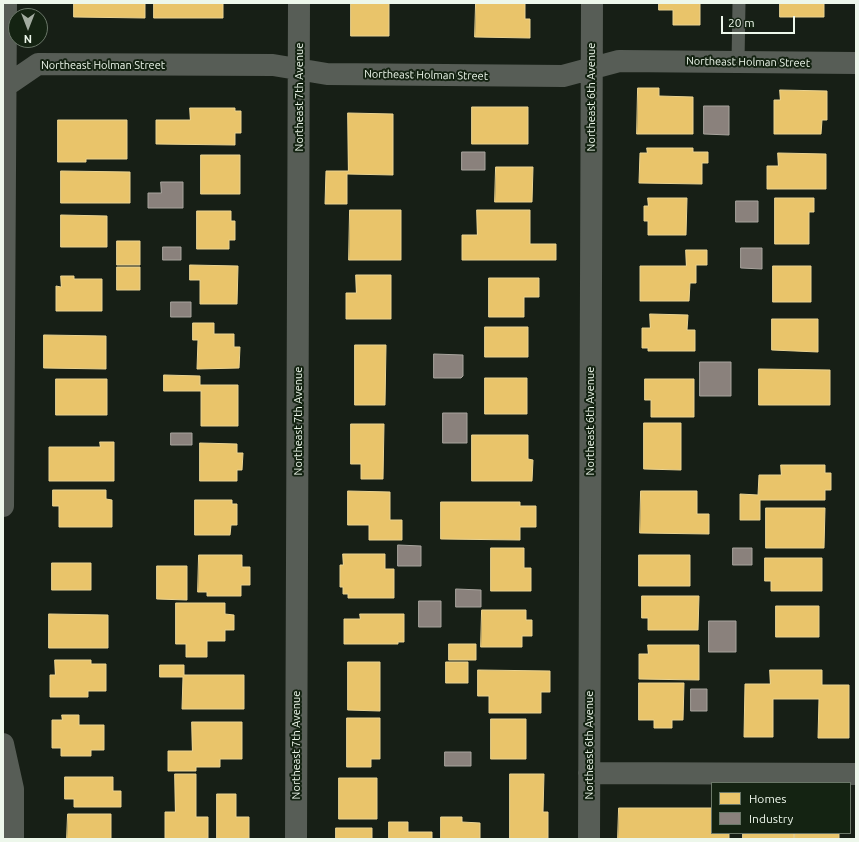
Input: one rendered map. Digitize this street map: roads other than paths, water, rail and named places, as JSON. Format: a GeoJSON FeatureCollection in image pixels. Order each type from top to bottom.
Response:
{"type":"FeatureCollection","features":[{"type":"Feature","properties":{"kind":"street"},"geometry":{"type":"LineString","coordinates":[[3,506],[4,87],[6,3]]}},
{"type":"Feature","properties":{"kind":"street","name":"Northeast 7th Avenue"},"geometry":{"type":"LineString","coordinates":[[296,839],[299,3]]}},
{"type":"Feature","properties":{"kind":"street","name":"Northeast 6th Avenue"},"geometry":{"type":"LineString","coordinates":[[589,839],[592,3]]}},
{"type":"Feature","properties":{"kind":"street","name":"Northeast Holman Street"},"geometry":{"type":"LineString","coordinates":[[4,87],[38,64],[273,65],[327,74],[563,76],[619,61],[856,63]]}},
{"type":"Feature","properties":{"kind":"street"},"geometry":{"type":"LineString","coordinates":[[3,744],[13,789],[13,839]]}},
{"type":"Feature","properties":{"kind":"street"},"geometry":{"type":"LineString","coordinates":[[589,773],[856,774]]}},
{"type":"Feature","properties":{"kind":"lane"},"geometry":{"type":"LineString","coordinates":[[738,62],[739,3]]}}]}
